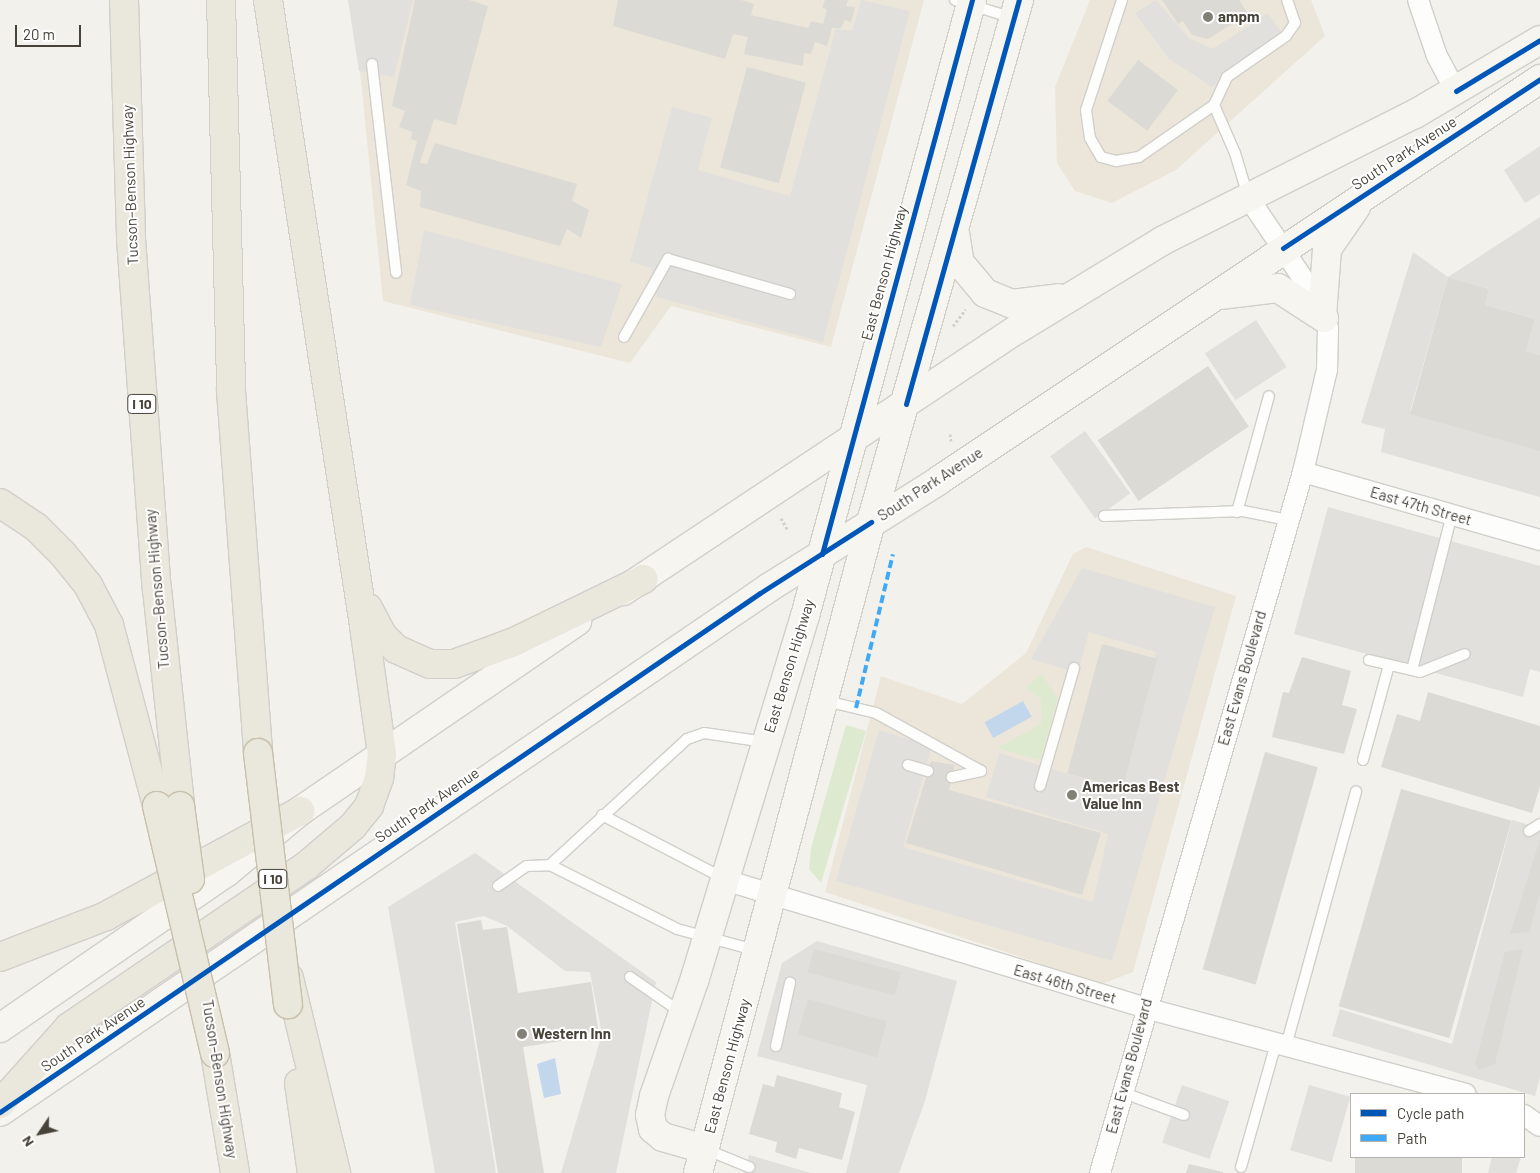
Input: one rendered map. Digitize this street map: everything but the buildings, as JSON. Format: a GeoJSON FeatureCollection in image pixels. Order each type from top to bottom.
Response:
{"type":"FeatureCollection","features":[{"type":"Feature","properties":{"kind":"highway","name":"Tucson–Benson Highway"},"geometry":{"type":"LineString","coordinates":[[124,0],[133,269],[156,580],[168,806],[215,1053],[235,1173]]}},
{"type":"Feature","properties":{"kind":"highway","name":"I 10"},"geometry":{"type":"LineString","coordinates":[[221,0],[231,391],[258,754],[279,935],[291,1002],[312,1173]]}},
{"type":"Feature","properties":{"kind":"highway"},"geometry":{"type":"LineString","coordinates":[[0,1104],[69,1028],[306,866],[353,826],[369,806],[382,754],[356,566],[268,0]]}},
{"type":"Feature","properties":{"kind":"highway"},"geometry":{"type":"LineString","coordinates":[[0,503],[36,527],[92,593],[108,625],[168,806]]}},
{"type":"Feature","properties":{"kind":"highway"},"geometry":{"type":"LineString","coordinates":[[356,566],[373,621],[382,636],[396,649],[430,664],[454,664],[481,656],[644,579]]}},
{"type":"Feature","properties":{"kind":"highway"},"geometry":{"type":"LineString","coordinates":[[0,957],[106,916],[300,811]]}},
{"type":"Feature","properties":{"kind":"highway"},"geometry":{"type":"LineString","coordinates":[[291,1002],[336,1173]]}},
{"type":"Feature","properties":{"kind":"main road","name":"East Benson Highway"},"geometry":{"type":"LineString","coordinates":[[966,2],[822,554],[708,938],[650,1115],[653,1129],[701,1161],[774,896],[871,522],[1017,9]]}},
{"type":"Feature","properties":{"kind":"main road","name":"South Park Avenue"},"geometry":{"type":"LineString","coordinates":[[0,1028],[227,872],[300,811],[382,754],[906,404],[1084,289],[1248,197],[1456,91],[1540,40]]}},
{"type":"Feature","properties":{"kind":"main road","name":"South Park Avenue"},"geometry":{"type":"LineString","coordinates":[[0,1112],[822,554],[1540,79]]}},
{"type":"Feature","properties":{"kind":"main road"},"geometry":{"type":"LineString","coordinates":[[1323,317],[1322,268],[1327,249],[1372,189]]}},
{"type":"Feature","properties":{"kind":"main road"},"geometry":{"type":"LineString","coordinates":[[958,214],[955,233],[960,263],[986,293],[1025,304],[1084,289]]}},
{"type":"Feature","properties":{"kind":"main road"},"geometry":{"type":"LineString","coordinates":[[1208,298],[1278,288],[1323,317]]}},
{"type":"Feature","properties":{"kind":"street"},"geometry":{"type":"LineString","coordinates":[[1418,0],[1437,56],[1456,91]]}},
{"type":"Feature","properties":{"kind":"street","name":"East Evans Boulevard"},"geometry":{"type":"LineString","coordinates":[[1100,1173],[1145,1008],[1303,472],[1327,370],[1328,328],[1323,317],[1282,248],[1248,197]]}},
{"type":"Feature","properties":{"kind":"street","name":"East 47th Street"},"geometry":{"type":"LineString","coordinates":[[1303,472],[1540,540]]}},
{"type":"Feature","properties":{"kind":"street","name":"East 46th Street"},"geometry":{"type":"LineString","coordinates":[[725,880],[1145,1008],[1462,1093]]}},
{"type":"Feature","properties":{"kind":"street"},"geometry":{"type":"LineString","coordinates":[[1525,1116],[1540,1126]]}},
{"type":"Feature","properties":{"kind":"lane"},"geometry":{"type":"LineString","coordinates":[[1122,0],[1086,110],[1090,138],[1101,156],[1116,161],[1139,157],[1214,105],[1228,77],[1286,36],[1296,23],[1288,0]]}},
{"type":"Feature","properties":{"kind":"lane"},"geometry":{"type":"LineString","coordinates":[[966,2],[1017,9]]}},
{"type":"Feature","properties":{"kind":"lane"},"geometry":{"type":"LineString","coordinates":[[372,64],[396,273]]}},
{"type":"Feature","properties":{"kind":"lane"},"geometry":{"type":"LineString","coordinates":[[1214,105],[1236,153],[1248,197]]}},
{"type":"Feature","properties":{"kind":"lane"},"geometry":{"type":"LineString","coordinates":[[624,337],[668,259],[790,294]]}},
{"type":"Feature","properties":{"kind":"lane"},"geometry":{"type":"LineString","coordinates":[[1237,512],[1269,396]]}},
{"type":"Feature","properties":{"kind":"lane"},"geometry":{"type":"LineString","coordinates":[[1104,516],[1237,512],[1288,520]]}},
{"type":"Feature","properties":{"kind":"lane"},"geometry":{"type":"LineString","coordinates":[[1416,671],[1452,514]]}},
{"type":"Feature","properties":{"kind":"lane"},"geometry":{"type":"LineString","coordinates":[[1369,660],[1416,671],[1465,654]]}},
{"type":"Feature","properties":{"kind":"lane"},"geometry":{"type":"LineString","coordinates":[[1363,760],[1389,665]]}},
{"type":"Feature","properties":{"kind":"lane"},"geometry":{"type":"LineString","coordinates":[[1040,786],[1074,668]]}},
{"type":"Feature","properties":{"kind":"lane"},"geometry":{"type":"LineString","coordinates":[[825,701],[876,713],[981,771],[952,777]]}},
{"type":"Feature","properties":{"kind":"lane"},"geometry":{"type":"LineString","coordinates":[[550,865],[602,815],[687,739],[704,734],[766,742]]}},
{"type":"Feature","properties":{"kind":"lane"},"geometry":{"type":"LineString","coordinates":[[908,766],[928,771]]}},
{"type":"Feature","properties":{"kind":"lane"},"geometry":{"type":"LineString","coordinates":[[1241,1167],[1281,1044],[1356,791]]}},
{"type":"Feature","properties":{"kind":"lane"},"geometry":{"type":"LineString","coordinates":[[602,815],[725,880]]}},
{"type":"Feature","properties":{"kind":"lane"},"geometry":{"type":"LineString","coordinates":[[1529,831],[1540,824]]}},
{"type":"Feature","properties":{"kind":"lane"},"geometry":{"type":"LineString","coordinates":[[498,886],[527,866],[550,865],[677,929],[758,951]]}},
{"type":"Feature","properties":{"kind":"lane"},"geometry":{"type":"LineString","coordinates":[[630,977],[683,1014]]}},
{"type":"Feature","properties":{"kind":"lane"},"geometry":{"type":"LineString","coordinates":[[776,1046],[790,983]]}},
{"type":"Feature","properties":{"kind":"lane"},"geometry":{"type":"LineString","coordinates":[[1122,1092],[1184,1115]]}},
{"type":"Feature","properties":{"kind":"lane"},"geometry":{"type":"LineString","coordinates":[[701,1161],[749,1167]]}},
{"type":"Feature","properties":{"kind":"path"},"geometry":{"type":"LineString","coordinates":[[950,330],[971,303]]}},
{"type":"Feature","properties":{"kind":"path"},"geometry":{"type":"LineString","coordinates":[[950,434],[951,441]]}},
{"type":"Feature","properties":{"kind":"path"},"geometry":{"type":"LineString","coordinates":[[781,518],[787,529]]}},
{"type":"Feature","properties":{"kind":"shaded area"},"geometry":{"type":"Polygon","coordinates":[[[348,0],[413,0],[394,77],[359,71],[348,0]]]}},
{"type":"Feature","properties":{"kind":"shaded area"},"geometry":{"type":"Polygon","coordinates":[[[353,0],[924,0],[831,347],[671,306],[630,363],[383,301],[353,0]]]}},
{"type":"Feature","properties":{"kind":"shaded area"},"geometry":{"type":"Polygon","coordinates":[[[861,0],[910,11],[823,342],[657,297],[651,268],[630,262],[672,107],[712,118],[698,170],[790,196],[836,28],[852,31],[861,0]]]}},
{"type":"Feature","properties":{"kind":"shaded area"},"geometry":{"type":"Polygon","coordinates":[[[1090,0],[1311,0],[1325,36],[1176,170],[1112,203],[1075,191],[1057,163],[1055,87],[1090,0]]]}},
{"type":"Feature","properties":{"kind":"shaded area"},"geometry":{"type":"Polygon","coordinates":[[[1156,0],[1189,38],[1213,49],[1268,13],[1283,35],[1212,87],[1168,58],[1135,13],[1156,0]]]}},
{"type":"Feature","properties":{"kind":"shaded area"},"geometry":{"type":"Polygon","coordinates":[[[1540,146],[1540,194],[1525,203],[1504,170],[1540,146]]]}},
{"type":"Feature","properties":{"kind":"shaded area"},"geometry":{"type":"Polygon","coordinates":[[[1540,217],[1540,355],[1526,351],[1535,319],[1485,305],[1489,289],[1448,277],[1540,217]]]}},
{"type":"Feature","properties":{"kind":"shaded area"},"geometry":{"type":"Polygon","coordinates":[[[424,230],[622,284],[601,347],[410,305],[424,230]]]}},
{"type":"Feature","properties":{"kind":"shaded area"},"geometry":{"type":"Polygon","coordinates":[[[1413,252],[1448,277],[1410,411],[1540,449],[1540,497],[1381,452],[1385,429],[1361,423],[1413,252]]]}},
{"type":"Feature","properties":{"kind":"shaded area"},"geometry":{"type":"Polygon","coordinates":[[[1256,320],[1286,367],[1235,400],[1205,353],[1256,320]]]}},
{"type":"Feature","properties":{"kind":"shaded area"},"geometry":{"type":"Polygon","coordinates":[[[1085,431],[1130,493],[1095,519],[1050,456],[1085,431]]]}},
{"type":"Feature","properties":{"kind":"shaded area"},"geometry":{"type":"Polygon","coordinates":[[[1328,507],[1540,566],[1540,672],[1530,669],[1523,697],[1294,634],[1328,507]]]}},
{"type":"Feature","properties":{"kind":"shaded area"},"geometry":{"type":"Polygon","coordinates":[[[1086,547],[1236,596],[1133,972],[1102,984],[825,892],[881,676],[962,704],[1026,653],[1073,554],[1086,547]]]}},
{"type":"Feature","properties":{"kind":"shaded area"},"geometry":{"type":"Polygon","coordinates":[[[1082,568],[1215,607],[1112,961],[836,881],[879,730],[932,746],[903,847],[1093,902],[1108,834],[986,797],[999,753],[1121,790],[1156,652],[1089,632],[1078,673],[1031,659],[1082,568]]]}},
{"type":"Feature","properties":{"kind":"shaded area"},"geometry":{"type":"Polygon","coordinates":[[[1512,820],[1540,828],[1540,1077],[1535,1096],[1332,1036],[1340,1009],[1452,1044],[1512,820]]]}},
{"type":"Feature","properties":{"kind":"shaded area"},"geometry":{"type":"Polygon","coordinates":[[[475,853],[656,982],[616,1173],[561,1173],[602,1034],[590,972],[565,971],[507,926],[484,916],[455,922],[496,1173],[435,1173],[388,907],[475,853]]]}},
{"type":"Feature","properties":{"kind":"shaded area"},"geometry":{"type":"Polygon","coordinates":[[[817,941],[957,981],[925,1101],[899,1173],[846,1173],[867,1085],[757,1056],[782,963],[817,941]]]}},
{"type":"Feature","properties":{"kind":"shaded area"},"geometry":{"type":"Polygon","coordinates":[[[1182,1085],[1229,1101],[1209,1159],[1162,1143],[1182,1085]]]}},
{"type":"Feature","properties":{"kind":"shaded area"},"geometry":{"type":"Polygon","coordinates":[[[1309,1085],[1350,1097],[1332,1162],[1290,1150],[1309,1085]]]}},
{"type":"Feature","properties":{"kind":"shaded area"},"geometry":{"type":"Polygon","coordinates":[[[749,1155],[811,1173],[744,1173],[749,1155]]]}},
{"type":"Feature","properties":{"kind":"shaded area"},"geometry":{"type":"Polygon","coordinates":[[[1492,1158],[1521,1158],[1516,1173],[1488,1173],[1492,1158]]]}},
{"type":"Feature","properties":{"kind":"green space"},"geometry":{"type":"Polygon","coordinates":[[[1041,674],[1058,698],[1040,760],[997,748],[1041,724],[1041,699],[1025,688],[1041,674]]]}},
{"type":"Feature","properties":{"kind":"green space"},"geometry":{"type":"Polygon","coordinates":[[[846,725],[866,731],[821,883],[809,869],[811,848],[846,725]]]}},
{"type":"Feature","properties":{"kind":"water"},"geometry":{"type":"Polygon","coordinates":[[[1023,701],[1032,717],[993,738],[985,722],[1023,701]]]}},
{"type":"Feature","properties":{"kind":"water"},"geometry":{"type":"Polygon","coordinates":[[[555,1058],[561,1094],[544,1098],[537,1064],[555,1058]]]}},
{"type":"Feature","properties":{"kind":"marked path"},"geometry":{"type":"LineString","coordinates":[[856,708],[893,554]]}},
{"type":"Feature","properties":{"kind":"cycle path"},"geometry":{"type":"LineString","coordinates":[[822,554],[972,0]]}},
{"type":"Feature","properties":{"kind":"cycle path"},"geometry":{"type":"LineString","coordinates":[[906,404],[1019,0]]}},
{"type":"Feature","properties":{"kind":"cycle path"},"geometry":{"type":"LineString","coordinates":[[1456,91],[1540,40]]}},
{"type":"Feature","properties":{"kind":"cycle path"},"geometry":{"type":"LineString","coordinates":[[1283,248],[1540,79]]}},
{"type":"Feature","properties":{"kind":"cycle path"},"geometry":{"type":"LineString","coordinates":[[0,1112],[760,593],[871,522]]}},
{"type":"Feature","properties":{"kind":"place","name":"ampm"},"geometry":{"type":"Point","coordinates":[1208,17]}},
{"type":"Feature","properties":{"kind":"place","name":"Americas Best Value Inn"},"geometry":{"type":"Point","coordinates":[1072,795]}},
{"type":"Feature","properties":{"kind":"place","name":"Western Inn"},"geometry":{"type":"Point","coordinates":[522,1034]}}]}
